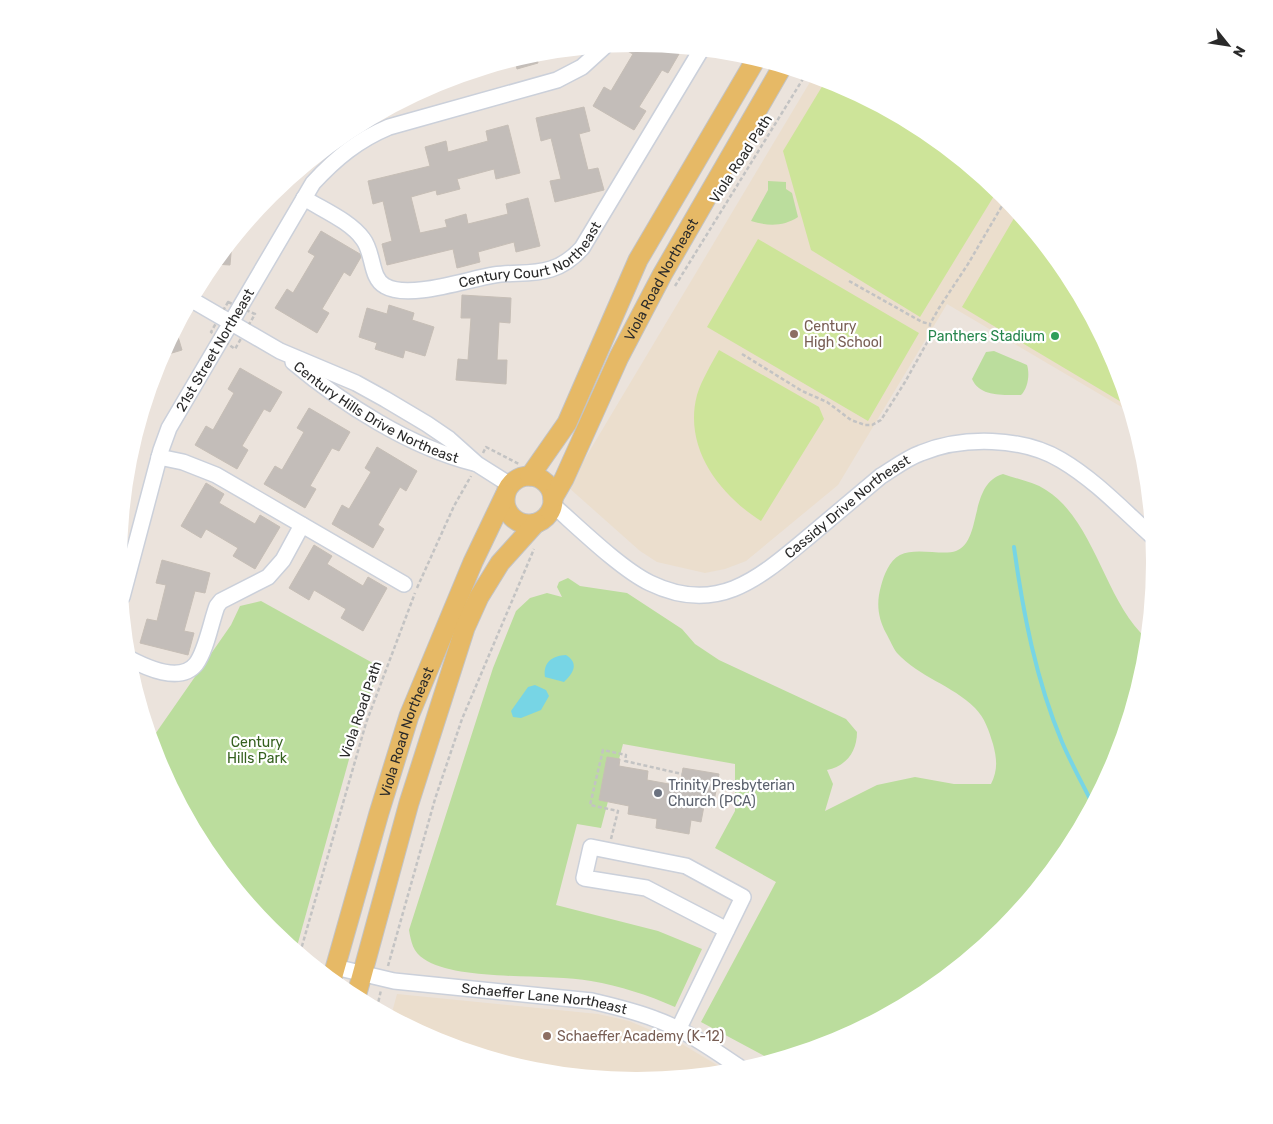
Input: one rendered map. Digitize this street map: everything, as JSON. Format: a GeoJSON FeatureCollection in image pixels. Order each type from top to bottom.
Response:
{"type":"FeatureCollection","features":[{"type":"Feature","properties":{"kind":"main road","name":"Viola Road Northeast"},"geometry":{"type":"LineString","coordinates":[[530,476],[567,423],[638,260],[752,66]]}},
{"type":"Feature","properties":{"kind":"main road","name":"Viola Road Northeast"},"geometry":{"type":"LineString","coordinates":[[553,502],[619,357],[658,283],[778,73]]}},
{"type":"Feature","properties":{"kind":"main road"},"geometry":{"type":"LineString","coordinates":[[530,476],[543,480],[548,485],[553,502],[546,517],[536,523],[527,525],[514,520],[506,509],[507,490],[517,479],[530,476]]}},
{"type":"Feature","properties":{"kind":"main road","name":"Viola Road Northeast"},"geometry":{"type":"LineString","coordinates":[[334,972],[409,716],[474,562],[507,490]]}},
{"type":"Feature","properties":{"kind":"main road","name":"Viola Road Northeast"},"geometry":{"type":"LineString","coordinates":[[358,989],[412,794],[466,628],[479,597],[500,563],[536,523]]}},
{"type":"Feature","properties":{"kind":"street"},"geometry":{"type":"LineString","coordinates":[[367,130],[388,127],[557,80],[582,67],[596,55]]}},
{"type":"Feature","properties":{"kind":"street","name":"Century Court Northeast"},"geometry":{"type":"LineString","coordinates":[[304,198],[361,236],[371,253],[377,278],[384,285],[393,289],[419,289],[494,275],[525,275],[553,268],[568,261],[582,248],[697,56]]}},
{"type":"Feature","properties":{"kind":"street","name":"21st Street Northeast"},"geometry":{"type":"LineString","coordinates":[[127,576],[159,457],[165,438],[180,407],[304,198],[330,165],[365,131]]}},
{"type":"Feature","properties":{"kind":"street","name":"Century Hills Drive Northeast"},"geometry":{"type":"LineString","coordinates":[[197,303],[280,351],[356,384],[385,400],[449,439],[507,490]]}},
{"type":"Feature","properties":{"kind":"street","name":"Century Hills Drive Northeast"},"geometry":{"type":"LineString","coordinates":[[280,351],[321,384],[351,404],[417,442],[447,455],[477,464]]}},
{"type":"Feature","properties":{"kind":"street","name":"Cassidy Drive Northeast"},"geometry":{"type":"LineString","coordinates":[[553,502],[632,572],[649,583],[687,595],[718,594],[734,590],[765,573],[881,476],[902,463],[920,453],[941,447],[980,441],[1022,446],[1043,451],[1060,459],[1090,480],[1145,530]]}},
{"type":"Feature","properties":{"kind":"street"},"geometry":{"type":"LineString","coordinates":[[159,457],[216,474],[404,584]]}},
{"type":"Feature","properties":{"kind":"street"},"geometry":{"type":"LineString","coordinates":[[137,662],[161,671],[176,674],[192,668],[201,656],[217,606],[221,601],[268,577],[283,560],[302,525]]}},
{"type":"Feature","properties":{"kind":"street"},"geometry":{"type":"LineString","coordinates":[[678,1030],[744,897],[686,866],[591,847],[584,878],[646,888],[726,930]]}},
{"type":"Feature","properties":{"kind":"street","name":"Schaeffer Lane Northeast"},"geometry":{"type":"LineString","coordinates":[[336,973],[362,974],[384,979],[592,1001],[656,1019],[732,1063]]}},
{"type":"Feature","properties":{"kind":"path","name":"Viola Road Path"},"geometry":{"type":"LineString","coordinates":[[671,293],[802,81]]}},
{"type":"Feature","properties":{"kind":"path"},"geometry":{"type":"LineString","coordinates":[[742,354],[802,391],[827,402],[851,420],[865,425],[872,425],[881,420],[929,340],[930,324],[1001,207]]}},
{"type":"Feature","properties":{"kind":"path"},"geometry":{"type":"LineString","coordinates":[[850,281],[922,322],[930,324]]}},
{"type":"Feature","properties":{"kind":"path"},"geometry":{"type":"LineString","coordinates":[[486,447],[507,458]]}},
{"type":"Feature","properties":{"kind":"path","name":"Viola Road Path"},"geometry":{"type":"LineString","coordinates":[[302,946],[366,722],[404,620],[433,551],[467,483]]}},
{"type":"Feature","properties":{"kind":"path"},"geometry":{"type":"LineString","coordinates":[[379,1001],[436,799],[462,719],[535,546]]}},
{"type":"Feature","properties":{"kind":"path"},"geometry":{"type":"LineString","coordinates":[[609,850],[618,811],[590,805],[603,750],[626,755],[624,761],[682,774]]}},
{"type":"Feature","properties":{"kind":"shaded area","name":"Century High School"},"geometry":{"type":"Polygon","coordinates":[[[809,83],[862,105],[920,138],[947,158],[997,202],[1041,252],[1078,307],[1107,367],[1122,407],[947,304],[838,485],[746,561],[725,569],[705,573],[657,562],[640,551],[568,487],[809,83]]]}},
{"type":"Feature","properties":{"kind":"shaded area","name":"Schaeffer Academy (K-12)"},"geometry":{"type":"Polygon","coordinates":[[[397,994],[598,1014],[629,1021],[677,1041],[717,1065],[636,1072],[570,1067],[537,1062],[505,1054],[442,1033],[393,1009],[397,994]]]}},
{"type":"Feature","properties":{"kind":"green space"},"geometry":{"type":"Polygon","coordinates":[[[821,88],[862,105],[920,138],[947,158],[993,198],[920,317],[811,250],[783,151],[821,88]]]}},
{"type":"Feature","properties":{"kind":"green space"},"geometry":{"type":"Polygon","coordinates":[[[768,181],[786,182],[786,189],[792,193],[798,217],[787,223],[775,225],[751,221],[768,190],[768,181]]]}},
{"type":"Feature","properties":{"kind":"green space","name":"Panthers Stadium"},"geometry":{"type":"Polygon","coordinates":[[[1013,219],[1041,252],[1078,307],[1107,367],[1120,401],[962,307],[1013,219]]]}},
{"type":"Feature","properties":{"kind":"green space"},"geometry":{"type":"Polygon","coordinates":[[[758,239],[919,333],[868,421],[707,327],[758,239]]]}},
{"type":"Feature","properties":{"kind":"green space"},"geometry":{"type":"Polygon","coordinates":[[[719,350],[819,407],[824,419],[761,521],[732,498],[719,484],[708,468],[700,451],[695,433],[694,415],[697,395],[719,350]]]}},
{"type":"Feature","properties":{"kind":"green space"},"geometry":{"type":"Polygon","coordinates":[[[994,351],[1027,365],[1028,381],[1021,395],[1000,395],[986,392],[976,385],[972,379],[986,352],[994,351]]]}},
{"type":"Feature","properties":{"kind":"green space"},"geometry":{"type":"Polygon","coordinates":[[[1003,474],[1031,483],[1046,490],[1063,504],[1088,540],[1120,604],[1132,623],[1141,633],[1129,694],[1119,726],[1107,757],[1078,817],[1041,872],[1020,898],[997,922],[947,966],[920,986],[862,1019],[831,1033],[763,1055],[701,1022],[776,882],[715,848],[735,811],[735,764],[623,744],[601,828],[577,824],[556,905],[658,931],[702,949],[675,1007],[634,991],[591,981],[504,976],[458,971],[439,966],[424,959],[417,953],[409,930],[493,668],[516,611],[530,598],[547,593],[562,597],[557,587],[559,582],[568,578],[580,586],[627,593],[682,629],[695,644],[719,660],[846,719],[857,732],[855,746],[853,752],[845,761],[827,770],[833,784],[825,811],[877,785],[915,777],[954,784],[991,784],[996,769],[995,755],[990,734],[981,716],[966,700],[915,668],[897,653],[883,627],[878,604],[879,592],[884,577],[890,565],[900,555],[914,552],[951,552],[964,545],[974,525],[980,500],[992,480],[1003,474]]]}},
{"type":"Feature","properties":{"kind":"green space","name":"Century Hills Park"},"geometry":{"type":"Polygon","coordinates":[[[261,601],[380,667],[358,727],[298,942],[253,898],[213,845],[195,817],[166,757],[156,732],[231,625],[240,606],[261,601]]]}},
{"type":"Feature","properties":{"kind":"water"},"geometry":{"type":"Polygon","coordinates":[[[566,655],[573,661],[574,665],[567,679],[564,682],[545,677],[545,667],[547,664],[553,658],[566,655]]]}},
{"type":"Feature","properties":{"kind":"water"},"geometry":{"type":"Polygon","coordinates":[[[535,685],[546,690],[549,696],[541,710],[521,718],[513,717],[511,711],[528,687],[535,685]]]}},
{"type":"Feature","properties":{"kind":"building"},"geometry":{"type":"Polygon","coordinates":[[[630,52],[679,55],[668,73],[662,70],[639,107],[646,111],[634,130],[593,106],[604,87],[611,91],[633,54],[630,52]]]}},
{"type":"Feature","properties":{"kind":"building"},"geometry":{"type":"Polygon","coordinates":[[[538,62],[538,63],[517,69],[517,67],[538,62]]]}},
{"type":"Feature","properties":{"kind":"building"},"geometry":{"type":"Polygon","coordinates":[[[584,107],[590,131],[579,134],[588,170],[598,168],[604,190],[555,202],[550,181],[561,179],[551,138],[541,141],[536,118],[584,107]]]}},
{"type":"Feature","properties":{"kind":"building"},"geometry":{"type":"Polygon","coordinates":[[[508,125],[520,173],[496,179],[494,169],[457,179],[460,189],[437,195],[436,190],[411,197],[420,233],[447,227],[445,220],[466,214],[468,224],[508,214],[506,204],[528,198],[540,246],[516,252],[514,242],[478,252],[480,262],[457,268],[453,249],[387,265],[382,244],[392,241],[383,201],[373,204],[368,181],[430,166],[425,147],[446,141],[448,152],[488,141],[486,131],[508,125]]]}},
{"type":"Feature","properties":{"kind":"building"},"geometry":{"type":"Polygon","coordinates":[[[321,231],[360,254],[361,257],[350,276],[344,272],[322,309],[329,313],[317,333],[275,308],[287,289],[293,293],[315,256],[308,252],[321,231]]]}},
{"type":"Feature","properties":{"kind":"building"},"geometry":{"type":"Polygon","coordinates":[[[231,253],[230,265],[223,265],[231,253]]]}},
{"type":"Feature","properties":{"kind":"building"},"geometry":{"type":"Polygon","coordinates":[[[462,295],[511,298],[510,323],[499,322],[497,360],[507,360],[506,384],[456,380],[458,359],[468,360],[471,318],[461,318],[462,295]]]}},
{"type":"Feature","properties":{"kind":"building"},"geometry":{"type":"Polygon","coordinates":[[[389,305],[414,313],[412,320],[434,327],[425,356],[405,350],[403,358],[375,349],[377,343],[359,337],[367,308],[387,314],[389,305]]]}},
{"type":"Feature","properties":{"kind":"building"},"geometry":{"type":"Polygon","coordinates":[[[179,339],[182,350],[173,353],[179,339]]]}},
{"type":"Feature","properties":{"kind":"building"},"geometry":{"type":"Polygon","coordinates":[[[240,368],[282,392],[270,412],[264,409],[242,446],[248,450],[237,469],[195,445],[206,426],[213,430],[234,393],[228,389],[240,368]]]}},
{"type":"Feature","properties":{"kind":"building"},"geometry":{"type":"Polygon","coordinates":[[[309,408],[350,432],[339,451],[332,448],[310,486],[316,489],[305,508],[264,484],[275,466],[282,470],[304,432],[297,428],[309,408]]]}},
{"type":"Feature","properties":{"kind":"building"},"geometry":{"type":"Polygon","coordinates":[[[377,447],[417,471],[406,491],[400,487],[378,525],[384,529],[373,548],[332,524],[342,505],[349,509],[371,472],[365,468],[377,447]]]}},
{"type":"Feature","properties":{"kind":"building"},"geometry":{"type":"Polygon","coordinates":[[[206,483],[224,494],[219,503],[255,524],[260,515],[280,527],[255,569],[233,556],[238,548],[206,529],[201,538],[181,526],[206,483]]]}},
{"type":"Feature","properties":{"kind":"building"},"geometry":{"type":"Polygon","coordinates":[[[314,545],[332,556],[327,564],[363,586],[368,577],[387,588],[363,631],[341,618],[346,609],[314,590],[309,600],[289,588],[314,545]]]}},
{"type":"Feature","properties":{"kind":"building"},"geometry":{"type":"Polygon","coordinates":[[[162,560],[210,573],[205,593],[195,591],[184,631],[194,633],[188,655],[140,643],[147,619],[157,621],[166,585],[156,583],[162,560]]]}},
{"type":"Feature","properties":{"kind":"building","name":"Trinity Presbyterian Church (PCA)"},"geometry":{"type":"Polygon","coordinates":[[[607,757],[620,759],[619,766],[648,771],[647,780],[680,786],[683,768],[719,774],[713,807],[704,806],[701,822],[691,820],[689,834],[656,828],[657,819],[628,814],[629,806],[599,800],[607,757]]]}},
{"type":"Feature","properties":{"kind":"waterway"},"geometry":{"type":"LineString","coordinates":[[1014,547],[1026,621],[1045,695],[1062,742],[1088,796]]}},
{"type":"Feature","properties":{"kind":"place","name":"Century High School"},"geometry":{"type":"Point","coordinates":[794,334]}},
{"type":"Feature","properties":{"kind":"place","name":"Panthers Stadium"},"geometry":{"type":"Point","coordinates":[1055,336]}},
{"type":"Feature","properties":{"kind":"place","name":"Trinity Presbyterian Church (PCA)"},"geometry":{"type":"Point","coordinates":[658,793]}},
{"type":"Feature","properties":{"kind":"place","name":"Schaeffer Academy (K-12)"},"geometry":{"type":"Point","coordinates":[547,1036]}}]}
